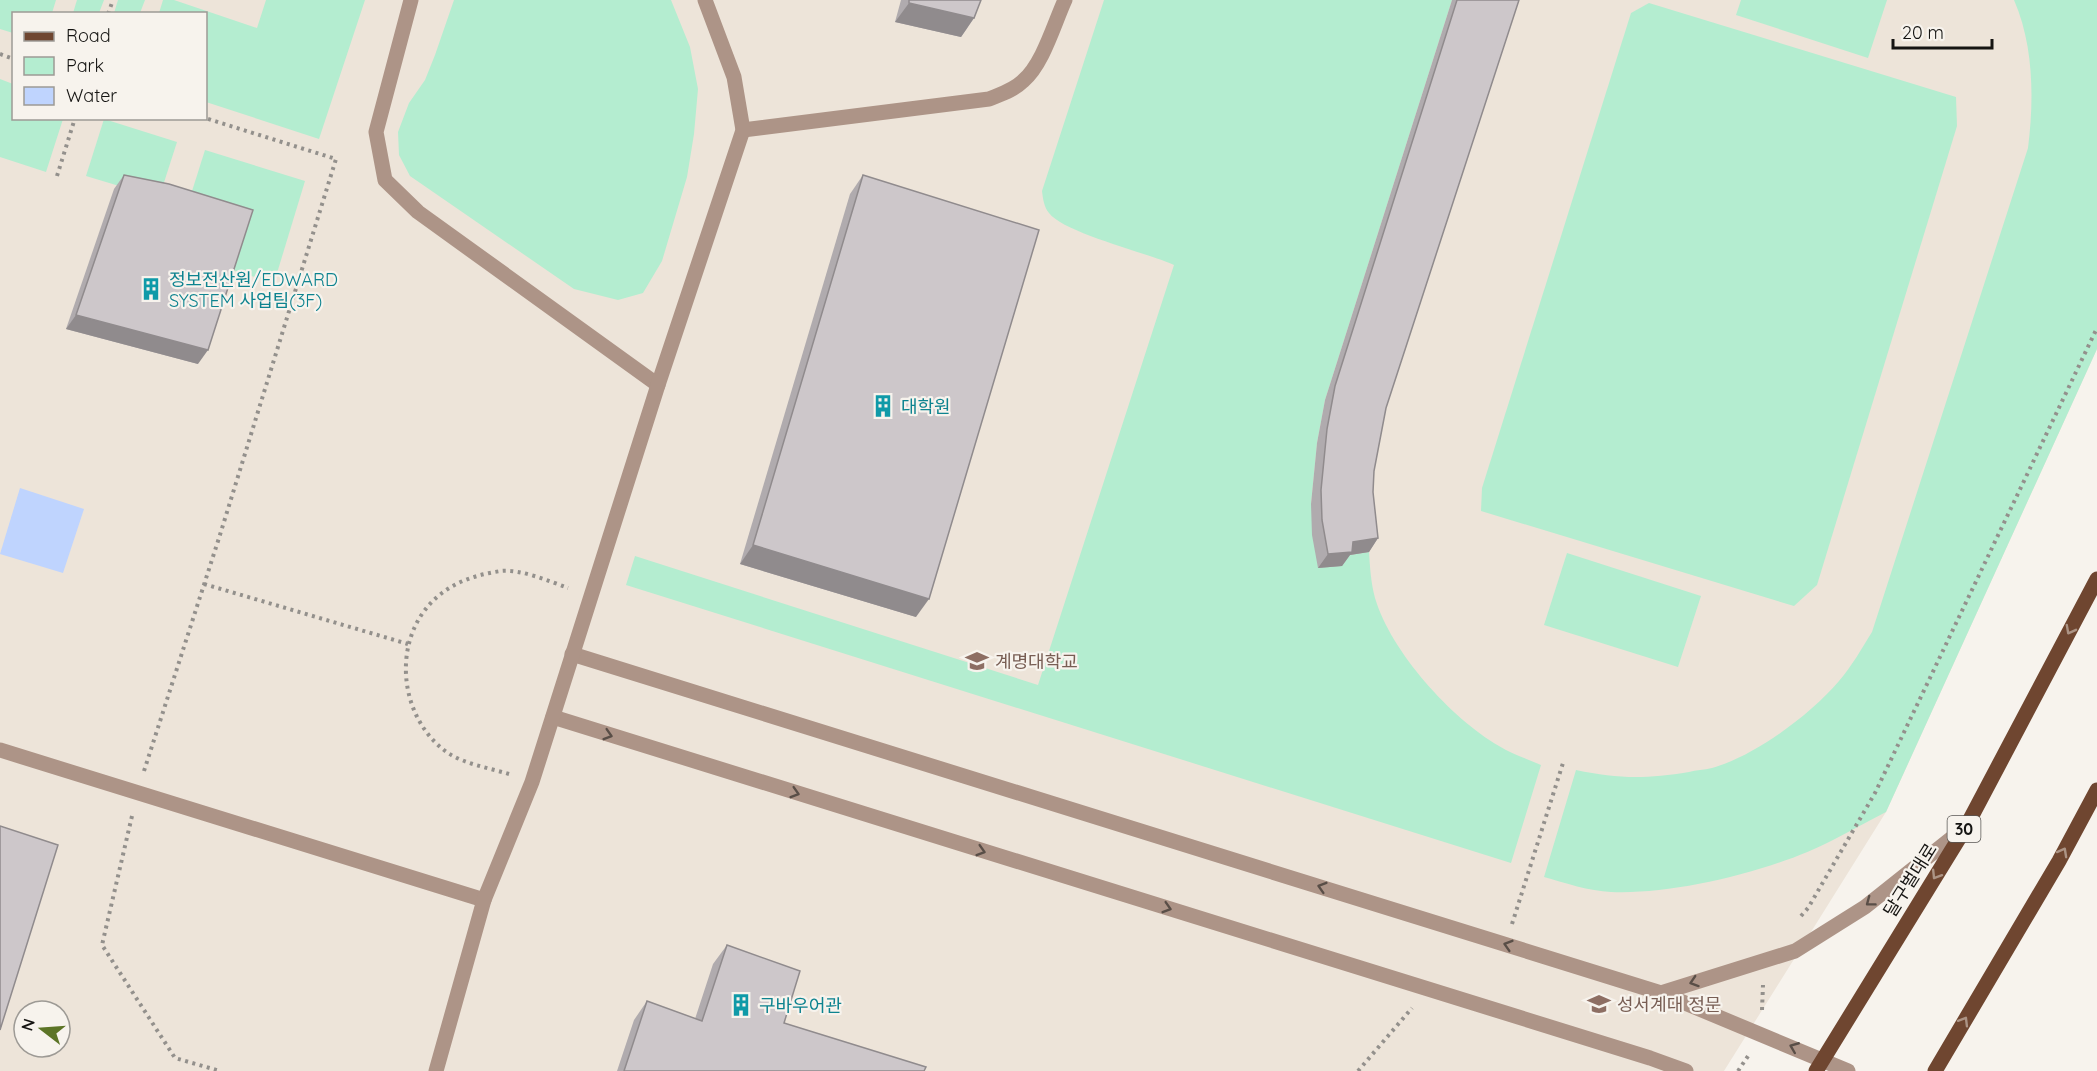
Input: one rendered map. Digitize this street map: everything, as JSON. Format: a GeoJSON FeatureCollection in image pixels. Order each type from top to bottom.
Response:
{"type":"FeatureCollection","features":[{"type":"Feature","properties":{"kind":"main road","name":"달구벌대로"},"geometry":{"type":"LineString","coordinates":[[1819,1065],[1966,827],[2097,579]]}},
{"type":"Feature","properties":{"kind":"main road"},"geometry":{"type":"LineString","coordinates":[[1935,1071],[2059,861],[2097,790]]}},
{"type":"Feature","properties":{"kind":"lane"},"geometry":{"type":"LineString","coordinates":[[411,0],[376,132],[386,180],[418,212],[658,385]]}},
{"type":"Feature","properties":{"kind":"lane"},"geometry":{"type":"LineString","coordinates":[[436,1071],[484,900],[532,782],[658,385],[743,130],[734,77],[705,0]]}},
{"type":"Feature","properties":{"kind":"lane"},"geometry":{"type":"LineString","coordinates":[[743,130],[989,99],[1024,80],[1039,59],[1065,0]]}},
{"type":"Feature","properties":{"kind":"lane"},"geometry":{"type":"LineString","coordinates":[[572,654],[1661,993],[1762,1034],[1819,1065],[1848,1071]]}},
{"type":"Feature","properties":{"kind":"lane"},"geometry":{"type":"LineString","coordinates":[[553,717],[1428,989],[1652,1064],[1686,1071]]}},
{"type":"Feature","properties":{"kind":"lane"},"geometry":{"type":"LineString","coordinates":[[0,750],[484,900]]}},
{"type":"Feature","properties":{"kind":"lane"},"geometry":{"type":"LineString","coordinates":[[1661,993],[1795,951],[1865,907],[1966,827]]}},
{"type":"Feature","properties":{"kind":"path"},"geometry":{"type":"LineString","coordinates":[[207,119],[336,159],[137,793],[102,945],[175,1058],[220,1071]]}},
{"type":"Feature","properties":{"kind":"path"},"geometry":{"type":"LineString","coordinates":[[57,176],[74,120]]}},
{"type":"Feature","properties":{"kind":"path"},"geometry":{"type":"LineString","coordinates":[[1801,916],[1808,908],[1875,793],[2097,328]]}},
{"type":"Feature","properties":{"kind":"path"},"geometry":{"type":"LineString","coordinates":[[532,782],[448,753],[426,732],[411,705],[405,675],[408,644],[421,616],[441,594],[471,577],[504,571],[538,577],[592,596]]}},
{"type":"Feature","properties":{"kind":"path"},"geometry":{"type":"LineString","coordinates":[[204,584],[408,644]]}},
{"type":"Feature","properties":{"kind":"path"},"geometry":{"type":"LineString","coordinates":[[1506,944],[1563,763]]}},
{"type":"Feature","properties":{"kind":"path"},"geometry":{"type":"LineString","coordinates":[[1738,1071],[1762,1034],[1763,961]]}},
{"type":"Feature","properties":{"kind":"path"},"geometry":{"type":"LineString","coordinates":[[1359,1071],[1428,989]]}},
{"type":"Feature","properties":{"kind":"shaded area","name":"계명대학교"},"geometry":{"type":"Polygon","coordinates":[[[0,0],[2097,0],[2097,349],[1886,812],[1724,1071],[0,1071],[0,0]]]}},
{"type":"Feature","properties":{"kind":"green space"},"geometry":{"type":"Polygon","coordinates":[[[0,0],[56,0],[52,12],[12,12],[12,33],[0,29],[0,0]]]}},
{"type":"Feature","properties":{"kind":"green space"},"geometry":{"type":"Polygon","coordinates":[[[77,0],[104,0],[99,12],[73,12],[77,0]]]}},
{"type":"Feature","properties":{"kind":"green space"},"geometry":{"type":"Polygon","coordinates":[[[118,0],[145,0],[140,12],[114,12],[118,0]]]}},
{"type":"Feature","properties":{"kind":"green space"},"geometry":{"type":"Polygon","coordinates":[[[163,0],[174,0],[257,28],[266,0],[365,0],[319,139],[207,102],[207,12],[159,12],[163,0]]]}},
{"type":"Feature","properties":{"kind":"green space"},"geometry":{"type":"Polygon","coordinates":[[[454,0],[671,0],[690,47],[698,89],[694,134],[687,177],[662,261],[643,293],[618,300],[574,289],[410,176],[399,155],[398,132],[409,103],[425,80],[454,0]]]}},
{"type":"Feature","properties":{"kind":"green space"},"geometry":{"type":"Polygon","coordinates":[[[1104,0],[1452,0],[1325,400],[1317,443],[1311,504],[1343,556],[1369,552],[1375,598],[1383,619],[1394,640],[1425,682],[1462,719],[1481,734],[1504,749],[1541,765],[1511,863],[626,585],[635,556],[1038,685],[1174,265],[1071,228],[1049,213],[1044,203],[1042,191],[1104,0]]]}},
{"type":"Feature","properties":{"kind":"green space"},"geometry":{"type":"Polygon","coordinates":[[[1741,0],[1887,0],[1868,58],[1736,15],[1741,0]]]}},
{"type":"Feature","properties":{"kind":"green space"},"geometry":{"type":"Polygon","coordinates":[[[2014,0],[2097,0],[2097,349],[1886,812],[1810,851],[1755,870],[1694,885],[1637,892],[1611,892],[1544,877],[1576,770],[1605,775],[1645,777],[1709,769],[1729,762],[1781,733],[1813,707],[1844,675],[1872,632],[2028,148],[2031,73],[2021,18],[2014,0]]]}},
{"type":"Feature","properties":{"kind":"green space"},"geometry":{"type":"Polygon","coordinates":[[[1649,3],[1956,97],[1957,126],[1817,585],[1794,606],[1481,511],[1482,488],[1631,13],[1649,3]]]}},
{"type":"Feature","properties":{"kind":"green space"},"geometry":{"type":"Polygon","coordinates":[[[0,79],[12,84],[12,120],[63,120],[46,172],[0,157],[0,79]]]}},
{"type":"Feature","properties":{"kind":"green space"},"geometry":{"type":"Polygon","coordinates":[[[104,120],[177,142],[159,198],[86,176],[104,120]]]}},
{"type":"Feature","properties":{"kind":"green space"},"geometry":{"type":"Polygon","coordinates":[[[205,150],[305,181],[274,283],[229,269],[187,207],[205,150]]]}},
{"type":"Feature","properties":{"kind":"green space"},"geometry":{"type":"Polygon","coordinates":[[[1567,553],[1701,596],[1678,667],[1544,625],[1567,553]]]}},
{"type":"Feature","properties":{"kind":"water"},"geometry":{"type":"Polygon","coordinates":[[[20,488],[84,509],[63,573],[0,554],[20,488]]]}},
{"type":"Feature","properties":{"kind":"building"},"geometry":{"type":"Polygon","coordinates":[[[909,0],[981,0],[974,18],[909,3],[909,0]]]}},
{"type":"Feature","properties":{"kind":"building"},"geometry":{"type":"Polygon","coordinates":[[[1457,0],[1519,0],[1386,408],[1374,471],[1373,492],[1378,538],[1353,542],[1352,552],[1328,554],[1322,520],[1321,490],[1327,429],[1335,386],[1457,0]]]}},
{"type":"Feature","properties":{"kind":"building","name":"정보전산원/EDWARD SYSTEM 사업팀(3F)"},"geometry":{"type":"Polygon","coordinates":[[[124,175],[169,184],[253,210],[208,350],[76,315],[124,175]]]}},
{"type":"Feature","properties":{"kind":"building","name":"대학원"},"geometry":{"type":"Polygon","coordinates":[[[863,175],[1039,230],[929,599],[753,545],[863,175]]]}},
{"type":"Feature","properties":{"kind":"building"},"geometry":{"type":"Polygon","coordinates":[[[0,826],[58,845],[0,1030],[0,826]]]}},
{"type":"Feature","properties":{"kind":"building","name":"구바우어관"},"geometry":{"type":"Polygon","coordinates":[[[727,945],[800,971],[784,1023],[926,1067],[924,1071],[624,1071],[647,1001],[702,1021],[727,945]]]}},
{"type":"Feature","properties":{"kind":"place","name":"정보전산원/EDWARD SYSTEM 사업팀(3F)"},"geometry":{"type":"Point","coordinates":[151,289]}},
{"type":"Feature","properties":{"kind":"place","name":"대학원"},"geometry":{"type":"Point","coordinates":[883,406]}},
{"type":"Feature","properties":{"kind":"place","name":"계명대학교"},"geometry":{"type":"Point","coordinates":[977,661]}},
{"type":"Feature","properties":{"kind":"place","name":"성서계대 정문"},"geometry":{"type":"Point","coordinates":[1599,1004]}},
{"type":"Feature","properties":{"kind":"place","name":"구바우어관"},"geometry":{"type":"Point","coordinates":[741,1005]}}]}
